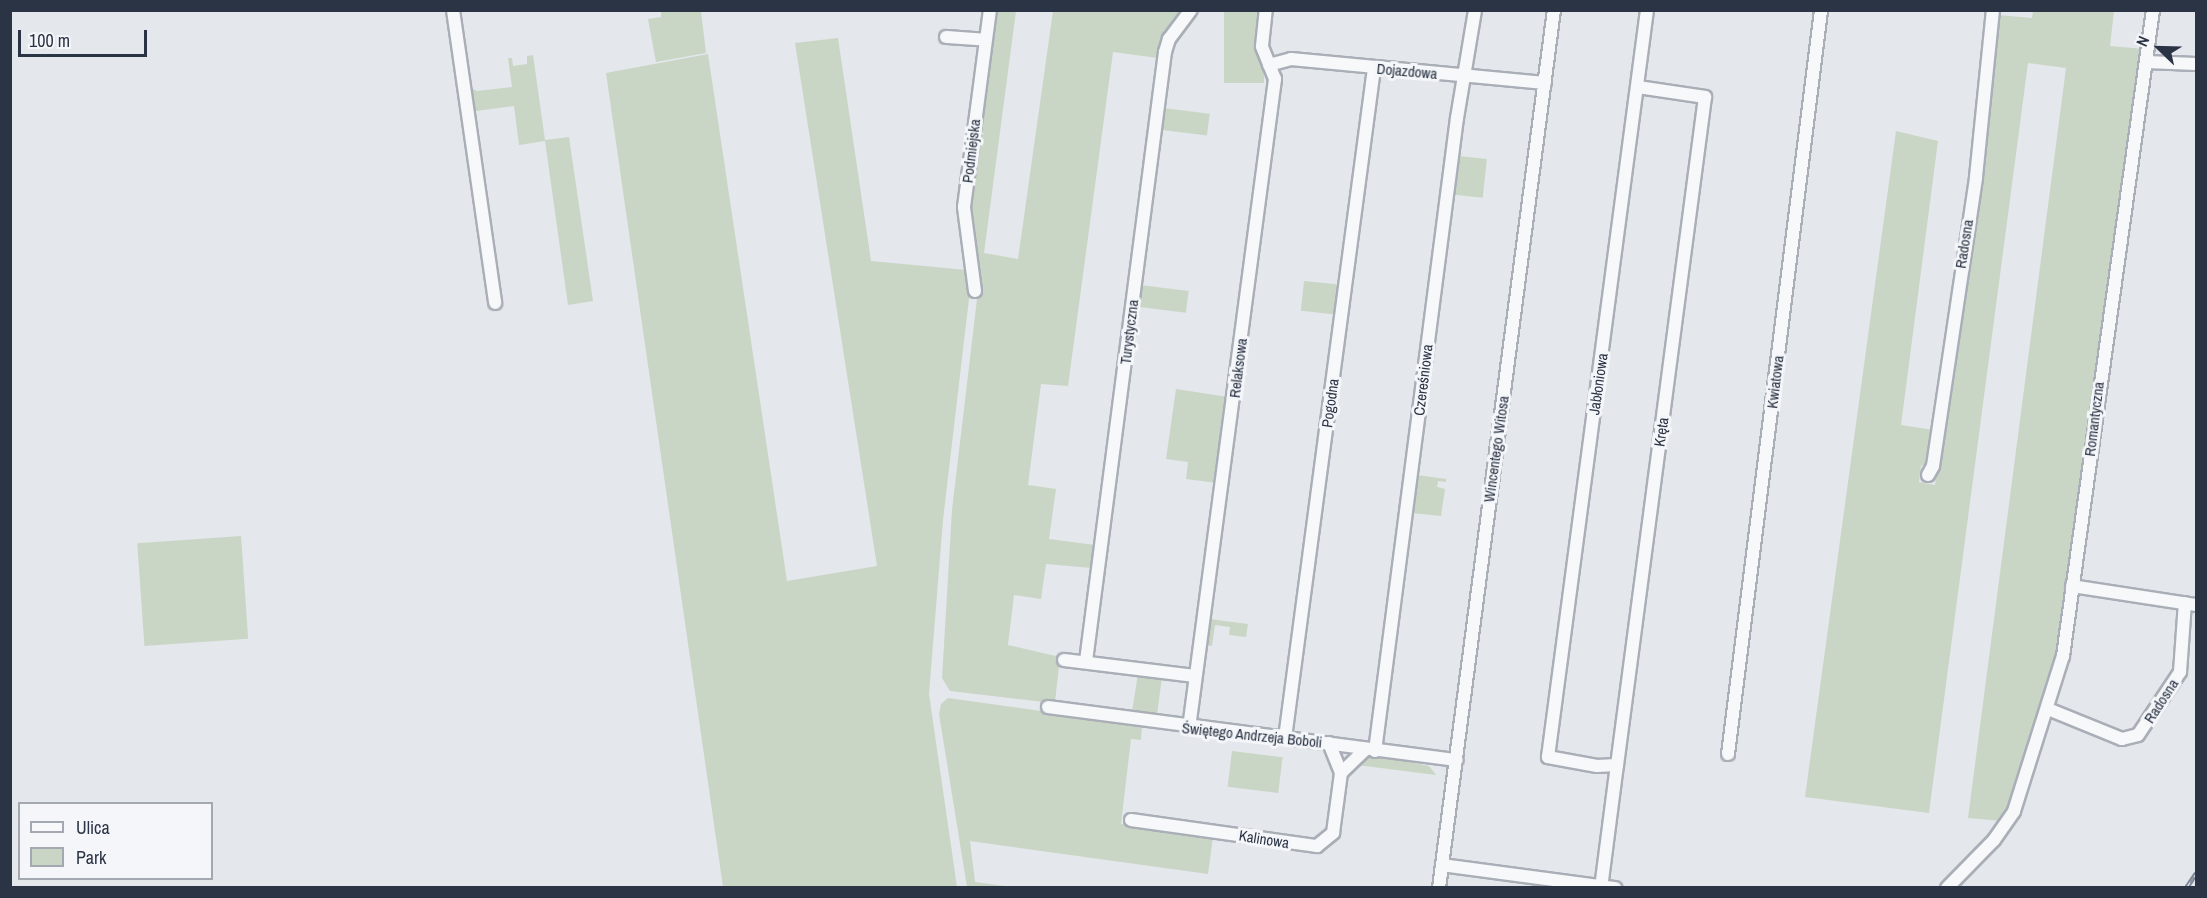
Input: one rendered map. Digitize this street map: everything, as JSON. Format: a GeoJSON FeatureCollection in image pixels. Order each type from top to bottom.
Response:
{"type":"FeatureCollection","features":[{"type":"Feature","properties":{"kind":"street"},"geometry":{"type":"LineString","coordinates":[[453,10],[495,303]]}},
{"type":"Feature","properties":{"kind":"street","name":"Podmiejska"},"geometry":{"type":"LineString","coordinates":[[975,291],[964,207],[990,10]]}},
{"type":"Feature","properties":{"kind":"street","name":"Turystyczna"},"geometry":{"type":"LineString","coordinates":[[1086,660],[1165,52],[1169,39],[1191,10]]}},
{"type":"Feature","properties":{"kind":"street","name":"Relaksowa"},"geometry":{"type":"LineString","coordinates":[[1189,728],[1275,79],[1262,46],[1266,10]]}},
{"type":"Feature","properties":{"kind":"street","name":"Czereśniowa"},"geometry":{"type":"LineString","coordinates":[[1370,750],[1463,75],[1475,10]]}},
{"type":"Feature","properties":{"kind":"street","name":"Wincentego Witosa"},"geometry":{"type":"LineString","coordinates":[[1439,888],[1554,10]]}},
{"type":"Feature","properties":{"kind":"street","name":"Jabłoniowa"},"geometry":{"type":"LineString","coordinates":[[1617,765],[1597,766],[1548,757],[1647,10]]}},
{"type":"Feature","properties":{"kind":"street","name":"Kwiatowa"},"geometry":{"type":"LineString","coordinates":[[1728,754],[1821,10]]}},
{"type":"Feature","properties":{"kind":"street","name":"Radosna"},"geometry":{"type":"LineString","coordinates":[[1928,475],[1934,466],[1976,177],[1993,10]]}},
{"type":"Feature","properties":{"kind":"street","name":"Romantyczna"},"geometry":{"type":"LineString","coordinates":[[1947,888],[2009,821],[2048,709],[2063,656],[2153,10]]}},
{"type":"Feature","properties":{"kind":"street"},"geometry":{"type":"LineString","coordinates":[[946,37],[985,40]]}},
{"type":"Feature","properties":{"kind":"street","name":"Dojazdowa"},"geometry":{"type":"LineString","coordinates":[[1269,65],[1291,59],[1545,82]]}},
{"type":"Feature","properties":{"kind":"street"},"geometry":{"type":"LineString","coordinates":[[2145,62],[2196,64]]}},
{"type":"Feature","properties":{"kind":"street","name":"Pogodna"},"geometry":{"type":"LineString","coordinates":[[1285,738],[1374,68]]}},
{"type":"Feature","properties":{"kind":"street","name":"Kręta"},"geometry":{"type":"LineString","coordinates":[[1617,765],[1705,97],[1638,87]]}},
{"type":"Feature","properties":{"kind":"street","name":"Radosna"},"geometry":{"type":"LineString","coordinates":[[2048,709],[2122,739],[2138,735],[2180,672],[2191,604],[2072,586]]}},
{"type":"Feature","properties":{"kind":"street"},"geometry":{"type":"LineString","coordinates":[[1064,660],[1086,660],[1195,675]]}},
{"type":"Feature","properties":{"kind":"street","name":"Świętego Andrzeja Boboli"},"geometry":{"type":"LineString","coordinates":[[1048,707],[1189,728],[1457,760]]}},
{"type":"Feature","properties":{"kind":"street","name":"Kalinowa"},"geometry":{"type":"LineString","coordinates":[[1131,820],[1317,846],[1333,833],[1341,773],[1329,743]]}},
{"type":"Feature","properties":{"kind":"street"},"geometry":{"type":"LineString","coordinates":[[1341,773],[1370,750]]}},
{"type":"Feature","properties":{"kind":"street"},"geometry":{"type":"LineString","coordinates":[[1442,865],[1606,887],[1617,765]]}},
{"type":"Feature","properties":{"kind":"green space"},"geometry":{"type":"Polygon","coordinates":[[[661,11],[701,11],[706,53],[656,62],[648,19],[661,17],[661,11]]]}},
{"type":"Feature","properties":{"kind":"green space"},"geometry":{"type":"Polygon","coordinates":[[[996,11],[1016,11],[984,253],[1018,259],[1053,11],[1180,11],[1163,34],[1158,58],[1113,52],[1068,386],[1041,384],[1028,485],[1056,489],[1049,539],[1095,545],[1092,568],[1046,564],[1041,599],[1014,595],[1008,645],[1060,657],[1055,702],[1132,712],[1138,673],[1162,677],[1157,715],[950,691],[942,678],[952,510],[978,291],[969,206],[996,11]]]}},
{"type":"Feature","properties":{"kind":"green space"},"geometry":{"type":"Polygon","coordinates":[[[1224,11],[1264,11],[1264,83],[1224,83],[1224,11]]]}},
{"type":"Feature","properties":{"kind":"green space"},"geometry":{"type":"Polygon","coordinates":[[[2033,11],[2114,11],[2110,46],[2144,49],[2137,75],[2057,659],[2011,806],[2002,821],[1968,818],[2066,68],[2028,63],[1929,813],[1805,797],[1896,131],[1938,141],[1901,425],[1934,430],[1930,461],[1921,466],[1919,482],[1935,485],[1998,15],[2032,18],[2033,11]]]}},
{"type":"Feature","properties":{"kind":"green space"},"geometry":{"type":"Polygon","coordinates":[[[838,38],[871,261],[967,270],[970,290],[943,520],[929,694],[957,887],[723,887],[606,73],[708,54],[787,581],[877,566],[795,43],[838,38]]]}},
{"type":"Feature","properties":{"kind":"green space"},"geometry":{"type":"Polygon","coordinates":[[[533,55],[545,140],[569,137],[593,301],[568,305],[545,141],[519,145],[514,106],[476,111],[472,120],[467,86],[477,91],[512,87],[508,58],[512,58],[513,66],[527,64],[527,56],[533,55]]]}},
{"type":"Feature","properties":{"kind":"green space"},"geometry":{"type":"Polygon","coordinates":[[[1163,108],[1210,114],[1207,136],[1160,130],[1163,108]]]}},
{"type":"Feature","properties":{"kind":"green space"},"geometry":{"type":"Polygon","coordinates":[[[1459,156],[1487,159],[1483,198],[1455,195],[1459,156]]]}},
{"type":"Feature","properties":{"kind":"green space"},"geometry":{"type":"Polygon","coordinates":[[[1304,281],[1341,285],[1338,315],[1301,311],[1304,281]]]}},
{"type":"Feature","properties":{"kind":"green space"},"geometry":{"type":"Polygon","coordinates":[[[1140,285],[1189,291],[1186,313],[1137,307],[1140,285]]]}},
{"type":"Feature","properties":{"kind":"green space"},"geometry":{"type":"Polygon","coordinates":[[[1176,389],[1228,397],[1218,483],[1186,479],[1188,462],[1166,459],[1176,389]]]}},
{"type":"Feature","properties":{"kind":"green space"},"geometry":{"type":"Polygon","coordinates":[[[1417,475],[1446,479],[1446,482],[1438,481],[1437,487],[1445,489],[1441,516],[1412,513],[1417,475]]]}},
{"type":"Feature","properties":{"kind":"green space"},"geometry":{"type":"Polygon","coordinates":[[[241,536],[248,639],[144,646],[137,543],[241,536]]]}},
{"type":"Feature","properties":{"kind":"green space"},"geometry":{"type":"Polygon","coordinates":[[[1209,619],[1248,624],[1246,637],[1229,635],[1230,627],[1215,625],[1212,646],[1206,645],[1209,619]]]}},
{"type":"Feature","properties":{"kind":"green space"},"geometry":{"type":"Polygon","coordinates":[[[948,698],[1142,725],[1141,740],[1131,739],[1121,824],[1213,837],[1208,874],[970,841],[975,882],[1012,887],[967,887],[939,714],[941,704],[948,698]]]}},
{"type":"Feature","properties":{"kind":"green space"},"geometry":{"type":"Polygon","coordinates":[[[1232,751],[1283,757],[1278,793],[1228,787],[1232,751]]]}},
{"type":"Feature","properties":{"kind":"green space"},"geometry":{"type":"Polygon","coordinates":[[[1380,756],[1429,766],[1436,775],[1357,765],[1348,772],[1338,831],[1347,771],[1364,757],[1380,756]]]}},
{"type":"Feature","properties":{"kind":"railway"},"geometry":{"type":"LineString","coordinates":[[2186,888],[2196,873]]}}]}
